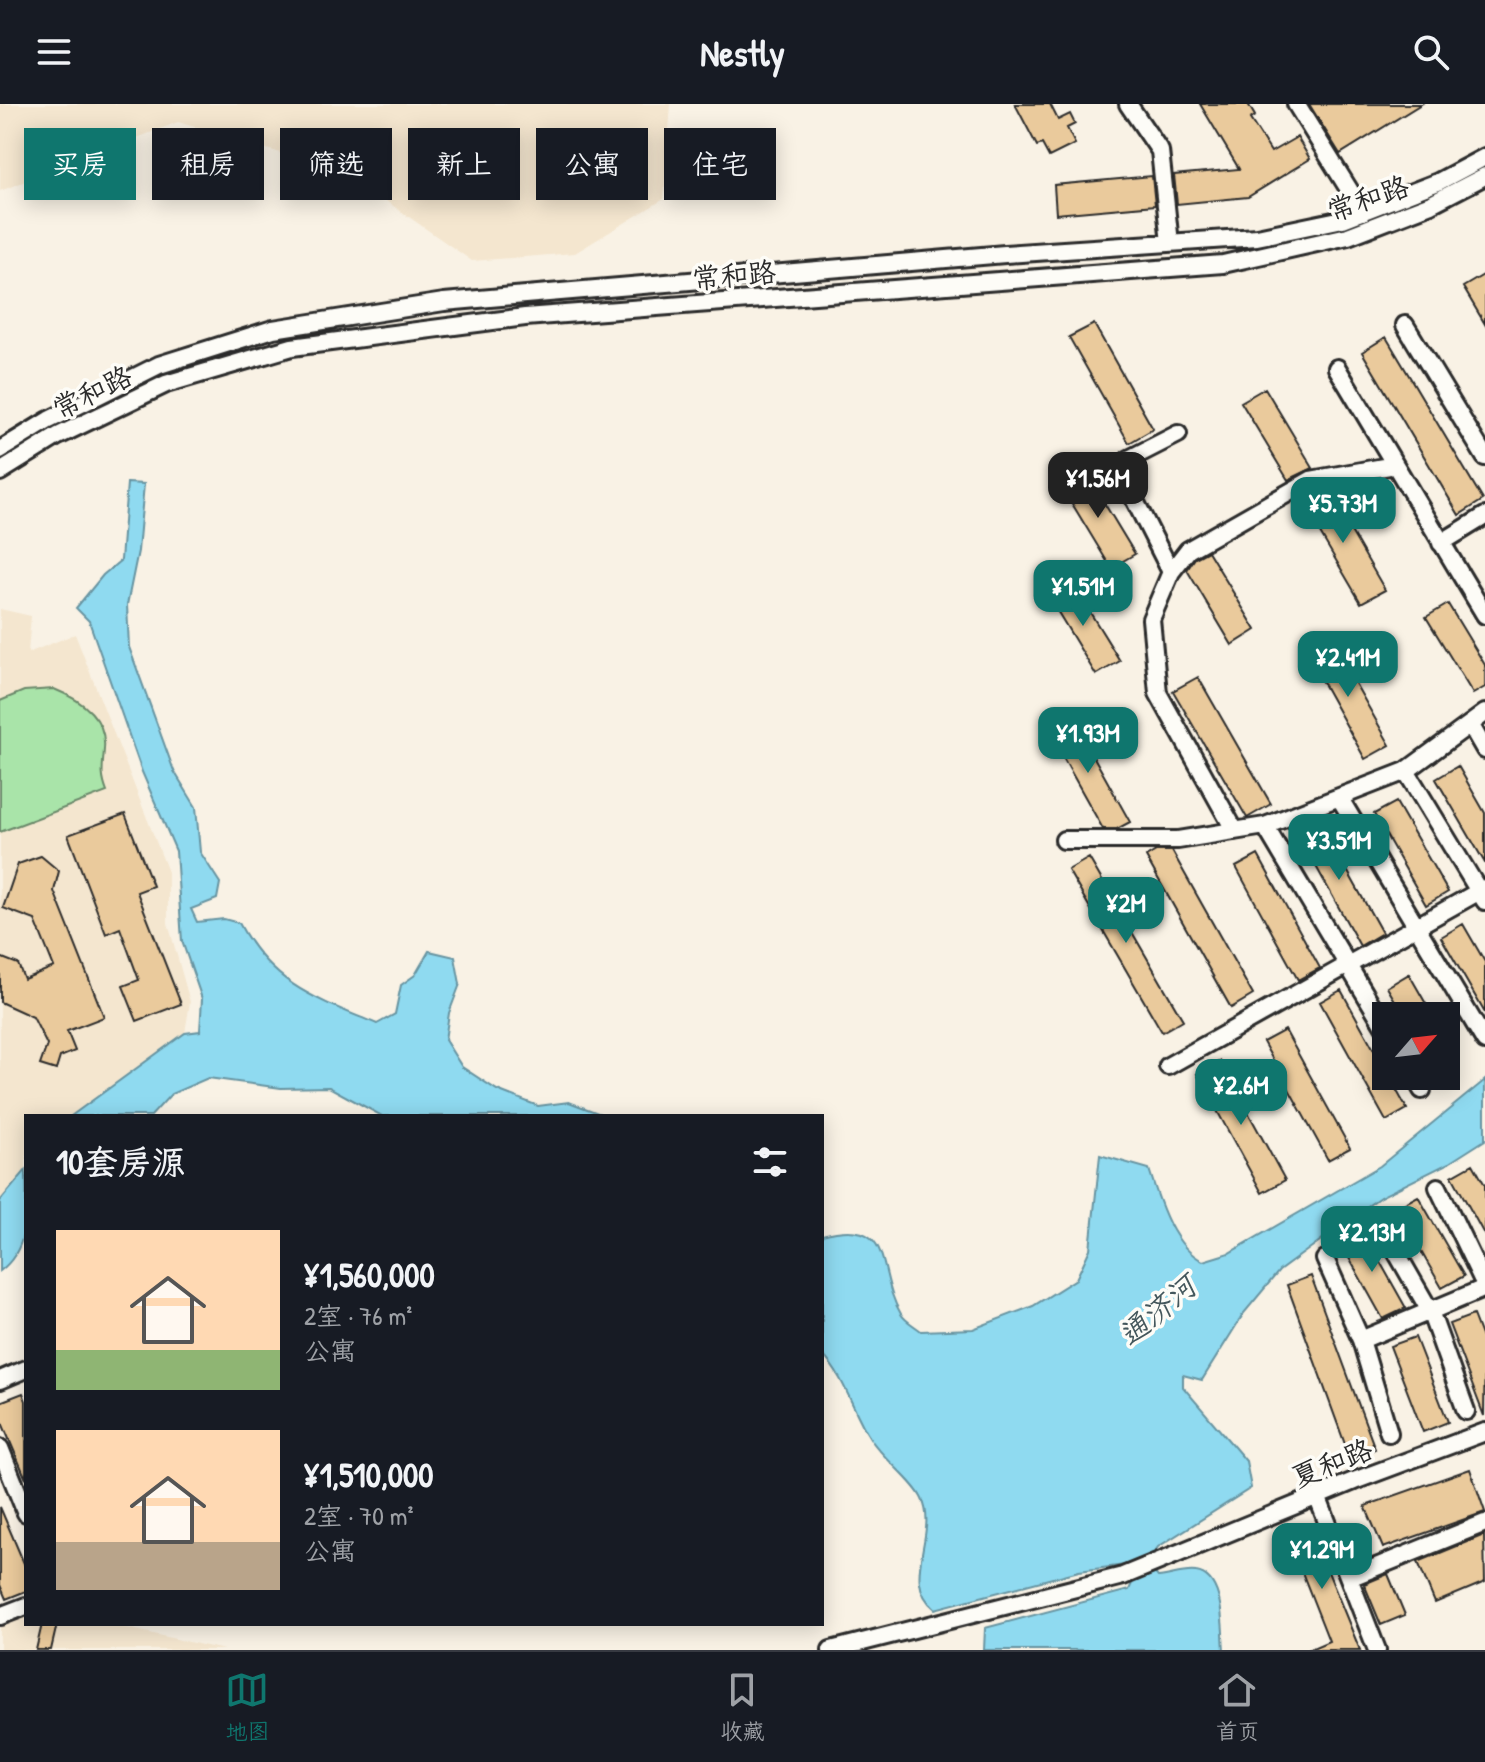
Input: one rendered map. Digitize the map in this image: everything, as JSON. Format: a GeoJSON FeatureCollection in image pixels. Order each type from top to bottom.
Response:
{"type":"FeatureCollection","features":[{"type":"Feature","properties":{"kind":"street"},"geometry":{"type":"LineString","coordinates":[[1128,104],[1160,151],[1170,243]]}},
{"type":"Feature","properties":{"kind":"street"},"geometry":{"type":"LineString","coordinates":[[1296,104],[1363,212]]}},
{"type":"Feature","properties":{"kind":"street","name":"常和路"},"geometry":{"type":"LineString","coordinates":[[0,450],[49,420],[159,365],[273,329],[444,302],[1257,237],[1363,212],[1438,182],[1485,157]]}},
{"type":"Feature","properties":{"kind":"street","name":"常和路"},"geometry":{"type":"LineString","coordinates":[[0,472],[58,436],[166,384],[292,347],[525,317],[1223,264],[1348,236],[1431,204],[1485,176]]}},
{"type":"Feature","properties":{"kind":"street"},"geometry":{"type":"LineString","coordinates":[[1405,325],[1485,457]]}},
{"type":"Feature","properties":{"kind":"street"},"geometry":{"type":"LineString","coordinates":[[1337,368],[1485,615]]}},
{"type":"Feature","properties":{"kind":"street"},"geometry":{"type":"LineString","coordinates":[[1171,572],[1124,479],[1129,459],[1178,434]]}},
{"type":"Feature","properties":{"kind":"street"},"geometry":{"type":"LineString","coordinates":[[1235,831],[1158,693],[1151,619],[1171,572],[1188,550],[1311,480],[1395,465]]}},
{"type":"Feature","properties":{"kind":"street"},"geometry":{"type":"LineString","coordinates":[[1441,543],[1485,516]]}},
{"type":"Feature","properties":{"kind":"street"},"geometry":{"type":"LineString","coordinates":[[1064,840],[1178,840],[1265,826],[1406,771],[1485,713]]}},
{"type":"Feature","properties":{"kind":"street"},"geometry":{"type":"LineString","coordinates":[[1470,724],[1485,750]]}},
{"type":"Feature","properties":{"kind":"street"},"geometry":{"type":"LineString","coordinates":[[1168,1066],[1483,894],[1406,771]]}},
{"type":"Feature","properties":{"kind":"street"},"geometry":{"type":"LineString","coordinates":[[1339,797],[1485,1041]]}},
{"type":"Feature","properties":{"kind":"street"},"geometry":{"type":"LineString","coordinates":[[1265,826],[1372,1006]]}},
{"type":"Feature","properties":{"kind":"street"},"geometry":{"type":"LineString","coordinates":[[1361,1340],[1485,1286],[1438,1187]]}},
{"type":"Feature","properties":{"kind":"street"},"geometry":{"type":"LineString","coordinates":[[1379,1222],[1430,1311],[1466,1411]]}},
{"type":"Feature","properties":{"kind":"street"},"geometry":{"type":"LineString","coordinates":[[1325,1259],[1361,1340],[1389,1433]]}},
{"type":"Feature","properties":{"kind":"street"},"geometry":{"type":"LineString","coordinates":[[0,1380],[24,1370]]}},
{"type":"Feature","properties":{"kind":"street","name":"夏和路"},"geometry":{"type":"LineString","coordinates":[[831,1650],[1123,1576],[1317,1496],[1485,1432]]}},
{"type":"Feature","properties":{"kind":"street"},"geometry":{"type":"LineString","coordinates":[[0,1448],[22,1489],[0,1495]]}},
{"type":"Feature","properties":{"kind":"street"},"geometry":{"type":"LineString","coordinates":[[1317,1496],[1377,1650]]}},
{"type":"Feature","properties":{"kind":"street"},"geometry":{"type":"LineString","coordinates":[[1349,1578],[1485,1523]]}},
{"type":"Feature","properties":{"kind":"street"},"geometry":{"type":"LineString","coordinates":[[0,1616],[24,1607]]}},
{"type":"Feature","properties":{"kind":"shaded area"},"geometry":{"type":"Polygon","coordinates":[[[0,104],[671,104],[669,128],[664,128],[664,199],[575,253],[472,261],[385,200],[392,200],[392,128],[280,128],[280,153],[264,148],[264,128],[198,128],[178,122],[152,128],[152,132],[136,138],[136,128],[24,128],[24,182],[0,191],[0,104]]]}},
{"type":"Feature","properties":{"kind":"shaded area"},"geometry":{"type":"Polygon","coordinates":[[[0,609],[31,616],[28,653],[75,634],[168,872],[168,923],[190,1002],[185,1033],[74,1114],[24,1114],[24,1172],[0,1201],[0,609]]]}},
{"type":"Feature","properties":{"kind":"shaded area"},"geometry":{"type":"Polygon","coordinates":[[[24,1615],[24,1626],[119,1626],[224,1650],[0,1650],[0,1624],[24,1615]]]}},
{"type":"Feature","properties":{"kind":"green space"},"geometry":{"type":"Polygon","coordinates":[[[54,689],[82,704],[101,728],[107,792],[0,832],[0,701],[24,691],[54,689]]]}},
{"type":"Feature","properties":{"kind":"water"},"geometry":{"type":"Polygon","coordinates":[[[127,483],[144,484],[138,551],[127,605],[129,647],[174,771],[196,807],[200,852],[220,883],[217,899],[191,909],[197,922],[224,919],[239,923],[252,944],[281,976],[315,997],[377,1024],[395,1014],[401,985],[415,975],[429,951],[455,957],[460,984],[449,1013],[445,1040],[462,1067],[497,1090],[538,1106],[569,1102],[601,1114],[378,1114],[329,1087],[281,1088],[208,1078],[171,1094],[153,1114],[74,1114],[185,1033],[200,1031],[202,999],[182,941],[176,851],[142,772],[89,621],[76,608],[103,575],[121,560],[127,483]]]}},
{"type":"Feature","properties":{"kind":"water","name":"通济河"},"geometry":{"type":"Polygon","coordinates":[[[1485,1080],[1485,1140],[1449,1163],[1380,1197],[1279,1271],[1244,1313],[1202,1380],[1183,1375],[1183,1387],[1246,1461],[1251,1488],[1158,1547],[1152,1556],[1154,1572],[1158,1577],[1196,1572],[1212,1583],[1220,1605],[1224,1650],[984,1650],[985,1628],[1129,1590],[1135,1577],[1131,1567],[1125,1565],[1079,1571],[935,1609],[925,1597],[920,1584],[926,1527],[922,1499],[870,1438],[843,1384],[824,1356],[824,1235],[846,1231],[862,1233],[873,1240],[880,1251],[893,1298],[901,1314],[921,1331],[973,1329],[1033,1306],[1076,1279],[1090,1249],[1100,1155],[1149,1169],[1162,1208],[1175,1233],[1192,1254],[1203,1261],[1229,1253],[1380,1166],[1485,1080]]]}},
{"type":"Feature","properties":{"kind":"water"},"geometry":{"type":"Polygon","coordinates":[[[24,1172],[22,1238],[18,1250],[0,1271],[0,1201],[24,1172]]]}},
{"type":"Feature","properties":{"kind":"building"},"geometry":{"type":"Polygon","coordinates":[[[1015,104],[1050,104],[1058,120],[1070,114],[1075,124],[1067,128],[1075,144],[1049,157],[1042,144],[1037,146],[1015,104]]]}},
{"type":"Feature","properties":{"kind":"building"},"geometry":{"type":"Polygon","coordinates":[[[1200,104],[1248,104],[1255,116],[1250,119],[1271,152],[1297,137],[1310,159],[1248,197],[1177,204],[1174,175],[1239,169],[1200,104]]]}},
{"type":"Feature","properties":{"kind":"building"},"geometry":{"type":"Polygon","coordinates":[[[1309,104],[1421,104],[1340,154],[1309,104]]]}},
{"type":"Feature","properties":{"kind":"building"},"geometry":{"type":"Polygon","coordinates":[[[1152,176],[1155,205],[1056,214],[1054,185],[1152,176]]]}},
{"type":"Feature","properties":{"kind":"building"},"geometry":{"type":"Polygon","coordinates":[[[1485,274],[1485,324],[1463,287],[1485,274]]]}},
{"type":"Feature","properties":{"kind":"building"},"geometry":{"type":"Polygon","coordinates":[[[1094,324],[1153,429],[1129,443],[1069,337],[1094,324]]]}},
{"type":"Feature","properties":{"kind":"building"},"geometry":{"type":"Polygon","coordinates":[[[1386,337],[1483,500],[1459,515],[1362,352],[1386,337]]]}},
{"type":"Feature","properties":{"kind":"building"},"geometry":{"type":"Polygon","coordinates":[[[1265,388],[1313,468],[1288,480],[1241,402],[1265,388]]]}},
{"type":"Feature","properties":{"kind":"building"},"geometry":{"type":"Polygon","coordinates":[[[1086,473],[1135,554],[1111,568],[1062,487],[1086,473]]]}},
{"type":"Feature","properties":{"kind":"building"},"geometry":{"type":"Polygon","coordinates":[[[1326,488],[1385,590],[1361,603],[1300,499],[1326,488]]]}},
{"type":"Feature","properties":{"kind":"building"},"geometry":{"type":"Polygon","coordinates":[[[1208,551],[1256,630],[1232,645],[1187,570],[1195,558],[1208,551]]]}},
{"type":"Feature","properties":{"kind":"building"},"geometry":{"type":"Polygon","coordinates":[[[1070,580],[1120,661],[1096,675],[1047,594],[1070,580]]]}},
{"type":"Feature","properties":{"kind":"building"},"geometry":{"type":"Polygon","coordinates":[[[1448,604],[1485,665],[1485,687],[1473,694],[1426,617],[1448,604]]]}},
{"type":"Feature","properties":{"kind":"building"},"geometry":{"type":"Polygon","coordinates":[[[1330,639],[1390,745],[1365,759],[1306,653],[1330,639]]]}},
{"type":"Feature","properties":{"kind":"building"},"geometry":{"type":"Polygon","coordinates":[[[1198,677],[1271,804],[1247,818],[1173,691],[1198,677]]]}},
{"type":"Feature","properties":{"kind":"building"},"geometry":{"type":"Polygon","coordinates":[[[1071,716],[1130,822],[1117,829],[1103,829],[1047,729],[1071,716]]]}},
{"type":"Feature","properties":{"kind":"building"},"geometry":{"type":"Polygon","coordinates":[[[1458,766],[1485,813],[1485,863],[1436,779],[1458,766]]]}},
{"type":"Feature","properties":{"kind":"building"},"geometry":{"type":"Polygon","coordinates":[[[1396,802],[1448,892],[1426,905],[1374,814],[1396,802]]]}},
{"type":"Feature","properties":{"kind":"building"},"geometry":{"type":"Polygon","coordinates":[[[125,814],[153,886],[137,892],[181,1004],[137,1021],[123,986],[139,980],[120,928],[106,934],[68,835],[125,814]]]}},
{"type":"Feature","properties":{"kind":"building"},"geometry":{"type":"Polygon","coordinates":[[[1318,818],[1382,933],[1360,946],[1296,830],[1318,818]]]}},
{"type":"Feature","properties":{"kind":"building"},"geometry":{"type":"Polygon","coordinates":[[[1156,851],[1172,851],[1253,995],[1231,1008],[1146,857],[1156,851]]]}},
{"type":"Feature","properties":{"kind":"building"},"geometry":{"type":"Polygon","coordinates":[[[1258,855],[1320,968],[1298,980],[1236,867],[1258,855]]]}},
{"type":"Feature","properties":{"kind":"building"},"geometry":{"type":"Polygon","coordinates":[[[41,856],[59,871],[54,891],[104,1017],[67,1031],[75,1051],[60,1057],[56,1070],[40,1065],[47,1045],[33,1017],[0,1002],[0,957],[18,964],[24,979],[54,967],[35,920],[3,908],[18,864],[41,856]]]}},
{"type":"Feature","properties":{"kind":"building"},"geometry":{"type":"Polygon","coordinates":[[[1089,858],[1183,1020],[1162,1032],[1068,870],[1089,858]]]}},
{"type":"Feature","properties":{"kind":"building"},"geometry":{"type":"Polygon","coordinates":[[[1463,924],[1485,962],[1485,1013],[1441,937],[1463,924]]]}},
{"type":"Feature","properties":{"kind":"building"},"geometry":{"type":"Polygon","coordinates":[[[1409,974],[1425,1002],[1396,1002],[1387,987],[1409,974]]]}},
{"type":"Feature","properties":{"kind":"building"},"geometry":{"type":"Polygon","coordinates":[[[1341,990],[1372,1046],[1372,1090],[1396,1090],[1407,1109],[1386,1121],[1320,1002],[1341,990]]]}},
{"type":"Feature","properties":{"kind":"building"},"geometry":{"type":"Polygon","coordinates":[[[1285,1030],[1350,1148],[1328,1160],[1263,1042],[1285,1030]]]}},
{"type":"Feature","properties":{"kind":"building"},"geometry":{"type":"Polygon","coordinates":[[[1220,1061],[1285,1180],[1262,1193],[1197,1074],[1220,1061]]]}},
{"type":"Feature","properties":{"kind":"building"},"geometry":{"type":"Polygon","coordinates":[[[1473,1164],[1485,1185],[1485,1236],[1452,1176],[1473,1164]]]}},
{"type":"Feature","properties":{"kind":"building"},"geometry":{"type":"Polygon","coordinates":[[[1418,1196],[1464,1276],[1442,1288],[1396,1208],[1418,1196]]]}},
{"type":"Feature","properties":{"kind":"building"},"geometry":{"type":"Polygon","coordinates":[[[1361,1228],[1406,1308],[1383,1319],[1339,1240],[1361,1228]]]}},
{"type":"Feature","properties":{"kind":"building"},"geometry":{"type":"Polygon","coordinates":[[[1311,1276],[1375,1449],[1350,1458],[1287,1285],[1311,1276]]]}},
{"type":"Feature","properties":{"kind":"building"},"geometry":{"type":"Polygon","coordinates":[[[1473,1315],[1485,1346],[1484,1416],[1449,1324],[1473,1315]]]}},
{"type":"Feature","properties":{"kind":"building"},"geometry":{"type":"Polygon","coordinates":[[[1415,1337],[1448,1422],[1423,1432],[1390,1346],[1415,1337]]]}},
{"type":"Feature","properties":{"kind":"building"},"geometry":{"type":"Polygon","coordinates":[[[23,1393],[24,1396],[24,1474],[0,1418],[0,1402],[23,1393]]]}},
{"type":"Feature","properties":{"kind":"building"},"geometry":{"type":"Polygon","coordinates":[[[1470,1469],[1485,1512],[1383,1548],[1365,1506],[1470,1469]]]}},
{"type":"Feature","properties":{"kind":"building"},"geometry":{"type":"Polygon","coordinates":[[[0,1507],[24,1563],[24,1592],[6,1599],[0,1585],[0,1507]]]}},
{"type":"Feature","properties":{"kind":"building"},"geometry":{"type":"Polygon","coordinates":[[[1311,1524],[1360,1650],[1308,1650],[1329,1641],[1287,1534],[1311,1524]]]}},
{"type":"Feature","properties":{"kind":"building"},"geometry":{"type":"Polygon","coordinates":[[[1484,1535],[1485,1582],[1435,1603],[1418,1562],[1484,1535]]]}},
{"type":"Feature","properties":{"kind":"building"},"geometry":{"type":"Polygon","coordinates":[[[1388,1574],[1405,1615],[1381,1625],[1364,1584],[1388,1574]]]}},
{"type":"Feature","properties":{"kind":"building"},"geometry":{"type":"Polygon","coordinates":[[[42,1626],[57,1626],[51,1650],[36,1650],[42,1626]]]}}]}
